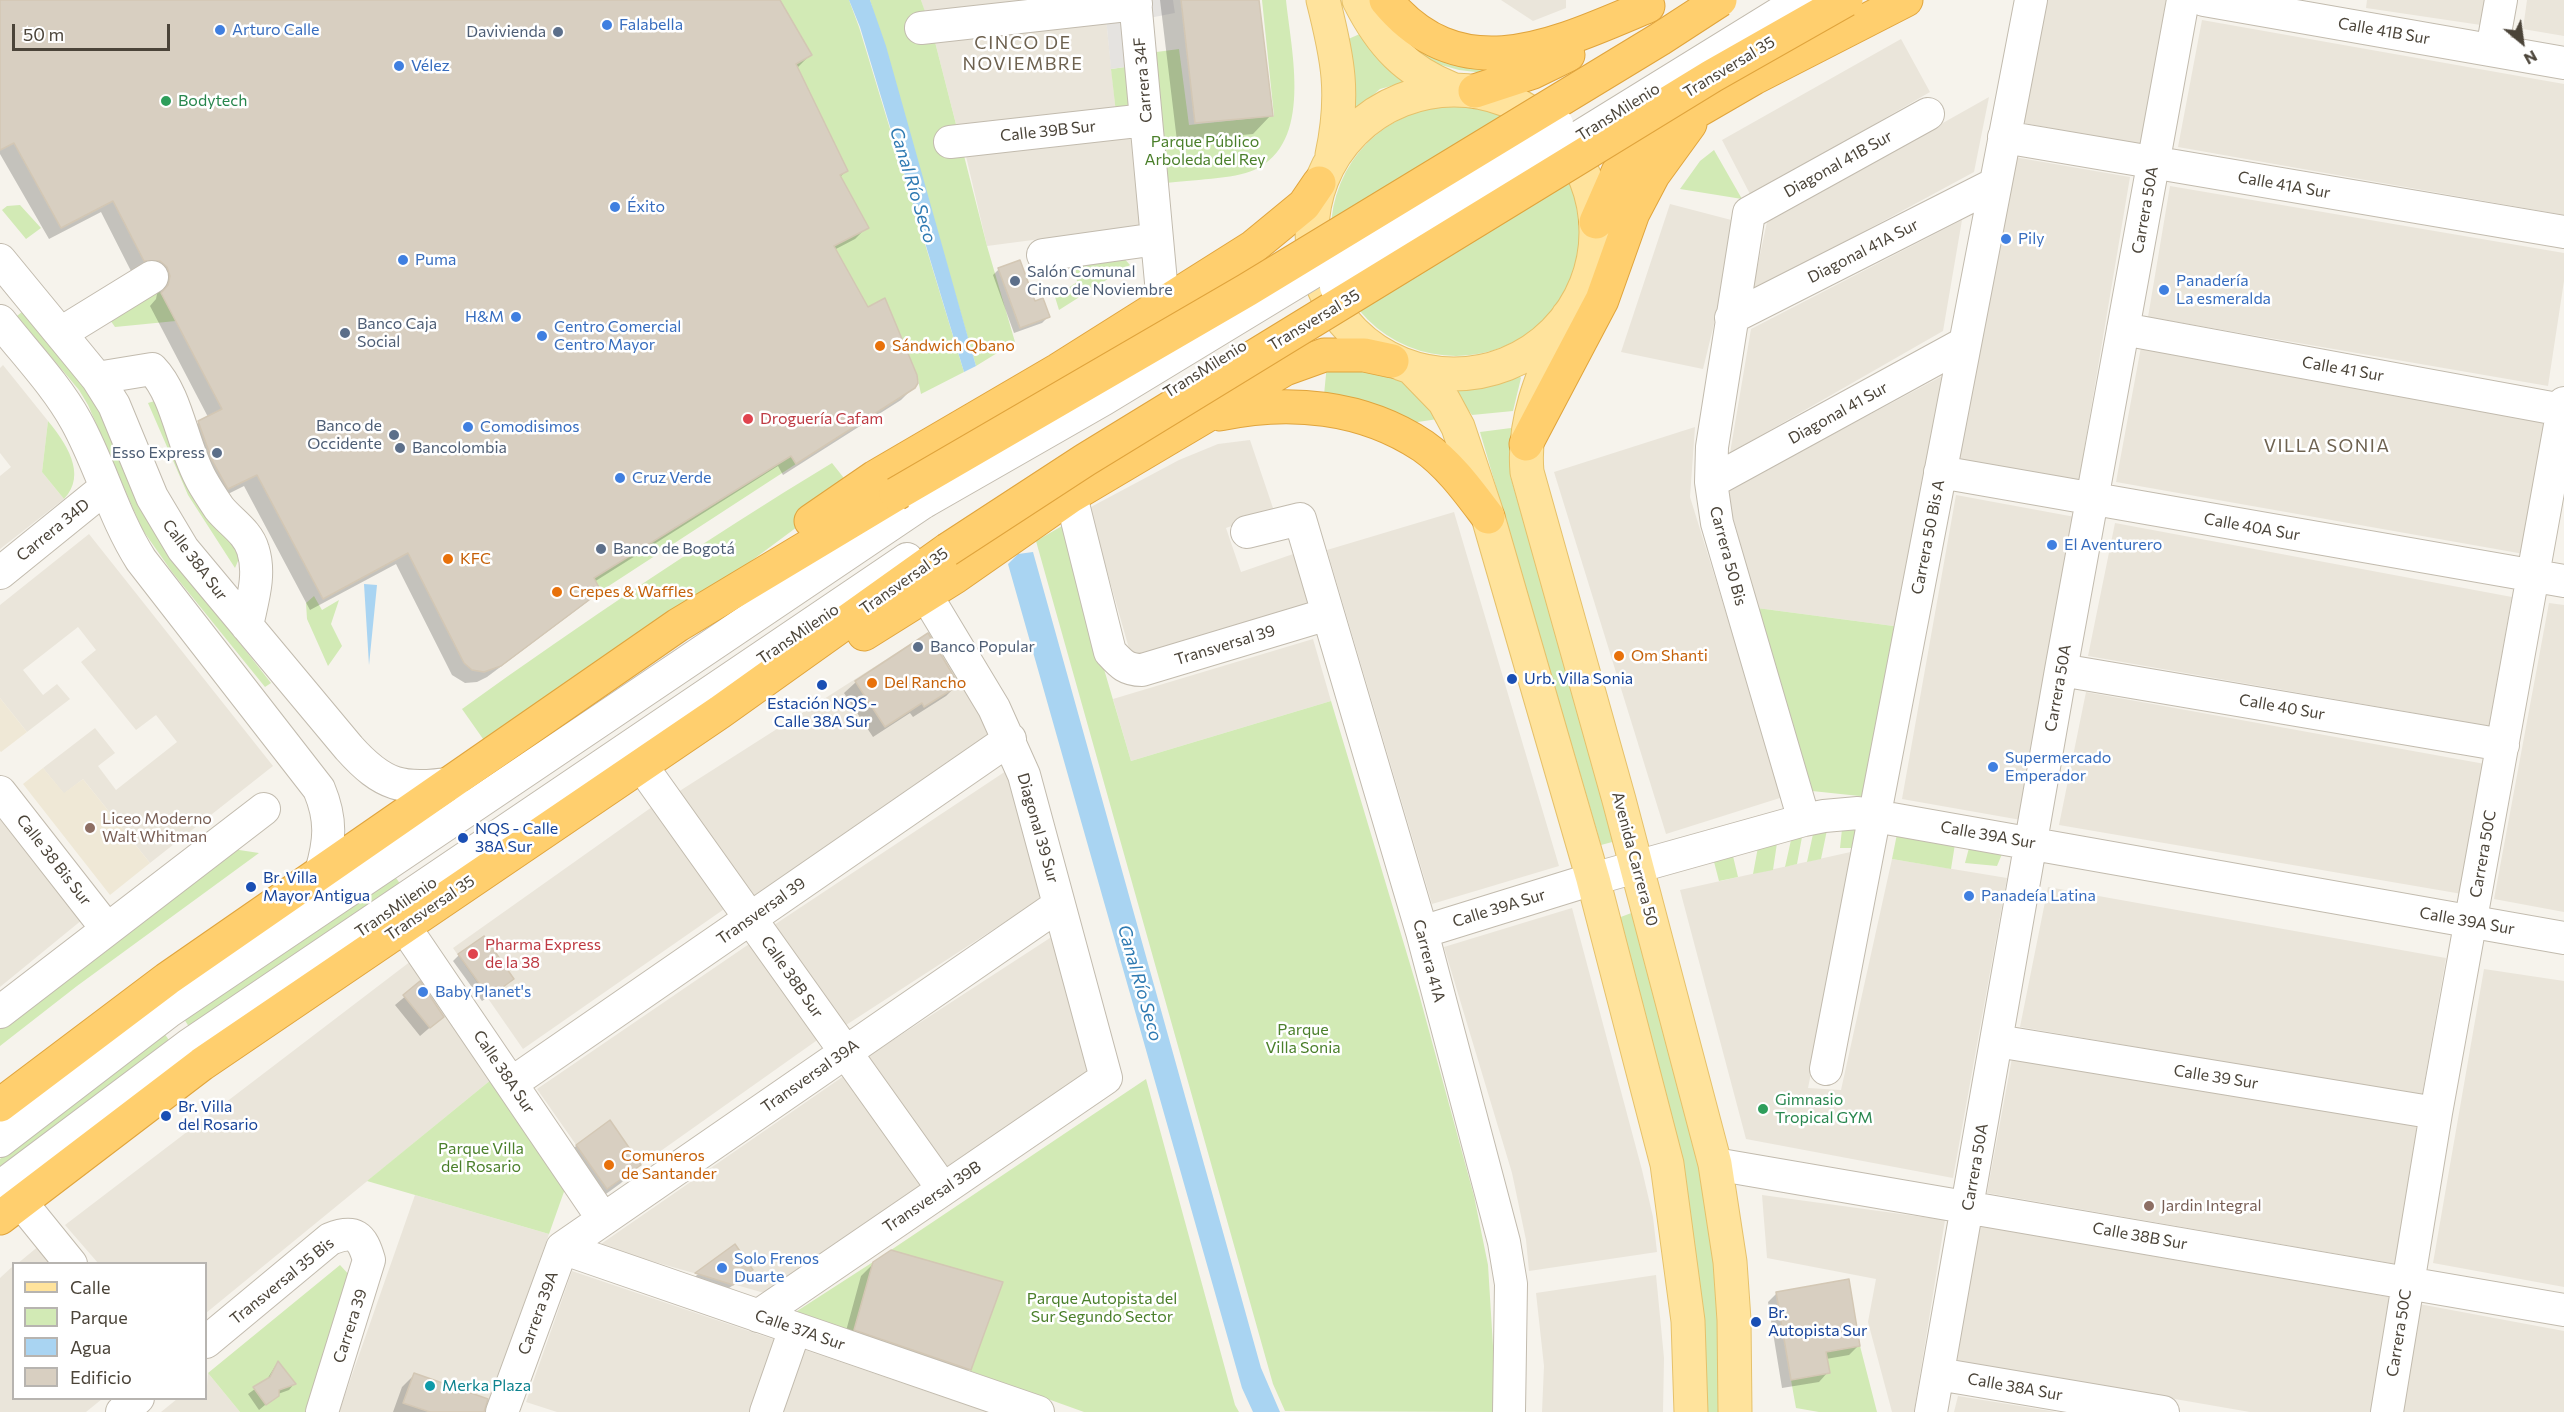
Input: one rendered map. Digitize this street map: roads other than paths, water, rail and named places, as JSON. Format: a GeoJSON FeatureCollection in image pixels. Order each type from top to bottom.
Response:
{"type":"FeatureCollection","features":[{"type":"Feature","properties":{"kind":"highway"},"geometry":{"type":"LineString","coordinates":[[1386,0],[1405,19],[1437,40],[1464,50],[1493,54],[1533,50],[1653,3]]}},
{"type":"Feature","properties":{"kind":"highway"},"geometry":{"type":"LineString","coordinates":[[678,625],[910,498],[1631,57],[1720,0]]}},
{"type":"Feature","properties":{"kind":"highway","name":"Transversal 35"},"geometry":{"type":"LineString","coordinates":[[7,1202],[202,1064],[720,712],[945,543],[1712,76],[1846,0]]}},
{"type":"Feature","properties":{"kind":"highway"},"geometry":{"type":"LineString","coordinates":[[1596,222],[1609,187],[1627,161],[1666,129],[1784,62],[1906,0]]}},
{"type":"Feature","properties":{"kind":"highway"},"geometry":{"type":"LineString","coordinates":[[1464,90],[1533,72],[1564,57],[1653,3]]}},
{"type":"Feature","properties":{"kind":"highway"},"geometry":{"type":"LineString","coordinates":[[1526,444],[1602,300],[1633,213],[1653,175],[1678,138],[1708,105]]}},
{"type":"Feature","properties":{"kind":"highway"},"geometry":{"type":"LineString","coordinates":[[0,1106],[160,984],[678,625],[835,504],[1163,304],[1272,234],[1304,205],[1325,171]]}},
{"type":"Feature","properties":{"kind":"highway"},"geometry":{"type":"LineString","coordinates":[[720,712],[842,647],[926,595],[1071,496],[1197,419],[1285,369],[1310,358],[1346,354],[1402,364]]}},
{"type":"Feature","properties":{"kind":"highway"},"geometry":{"type":"LineString","coordinates":[[1197,419],[1234,411],[1270,407],[1345,411],[1372,420],[1424,447],[1459,479],[1488,517]]}},
{"type":"Feature","properties":{"kind":"main road"},"geometry":{"type":"LineString","coordinates":[[1323,0],[1340,83],[1340,115],[1311,218],[1312,252],[1321,286],[1338,316],[1363,342],[1402,364],[1444,401],[1458,427],[1488,517],[1593,879],[1667,1164],[1688,1321],[1691,1412]]}},
{"type":"Feature","properties":{"kind":"main road"},"geometry":{"type":"LineString","coordinates":[[1359,0],[1371,25],[1391,51],[1427,78],[1464,90],[1506,99],[1534,114],[1559,135],[1578,161],[1591,190],[1596,222],[1594,255],[1588,277],[1568,316],[1548,338],[1498,366],[1469,373],[1440,373],[1402,364]]}},
{"type":"Feature","properties":{"kind":"main road"},"geometry":{"type":"LineString","coordinates":[[1325,171],[1353,130],[1383,108],[1416,94],[1464,90]]}},
{"type":"Feature","properties":{"kind":"main road","name":"Avenida Carrera 50"},"geometry":{"type":"LineString","coordinates":[[1568,316],[1535,400],[1526,444],[1527,472],[1637,867],[1715,1164],[1730,1262],[1734,1320],[1735,1412]]}},
{"type":"Feature","properties":{"kind":"street","name":"TransMilenio"},"geometry":{"type":"LineString","coordinates":[[0,1140],[168,1012],[910,498],[1104,399],[1760,0]]}},
{"type":"Feature","properties":{"kind":"street","name":"TransMilenio"},"geometry":{"type":"LineString","coordinates":[[7,1202],[189,1045],[945,543],[1080,447],[1801,0]]}},
{"type":"Feature","properties":{"kind":"street","name":"Carrera 50A"},"geometry":{"type":"LineString","coordinates":[[1931,1412],[2061,670],[2183,0]]}},
{"type":"Feature","properties":{"kind":"street","name":"Calle 41B Sur"},"geometry":{"type":"LineString","coordinates":[[2204,0],[2345,12],[2492,50],[2564,63]]}},
{"type":"Feature","properties":{"kind":"street"},"geometry":{"type":"LineString","coordinates":[[2492,50],[2501,0]]}},
{"type":"Feature","properties":{"kind":"street"},"geometry":{"type":"LineString","coordinates":[[921,28],[1136,2]]}},
{"type":"Feature","properties":{"kind":"street","name":"Carrera 34F"},"geometry":{"type":"LineString","coordinates":[[1136,2],[1163,304]]}},
{"type":"Feature","properties":{"kind":"street","name":"Carrera 50 Bis A"},"geometry":{"type":"LineString","coordinates":[[1826,1069],[2029,2]]}},
{"type":"Feature","properties":{"kind":"street","name":"Diagonal 41B Sur"},"geometry":{"type":"LineString","coordinates":[[1749,213],[1928,114]]}},
{"type":"Feature","properties":{"kind":"street","name":"Calle 39B Sur"},"geometry":{"type":"LineString","coordinates":[[950,142],[1146,120]]}},
{"type":"Feature","properties":{"kind":"street","name":"Calle 41A Sur"},"geometry":{"type":"LineString","coordinates":[[2004,137],[2564,232]]}},
{"type":"Feature","properties":{"kind":"street","name":"Diagonal 41A Sur"},"geometry":{"type":"LineString","coordinates":[[1731,318],[1995,184]]}},
{"type":"Feature","properties":{"kind":"street","name":"Carrera 50 Bis"},"geometry":{"type":"LineString","coordinates":[[1749,213],[1712,447],[1711,482],[1717,523],[1804,820]]}},
{"type":"Feature","properties":{"kind":"street"},"geometry":{"type":"LineString","coordinates":[[1043,255],[1157,239]]}},
{"type":"Feature","properties":{"kind":"street","name":"Calle 38A Sur"},"geometry":{"type":"LineString","coordinates":[[0,260],[97,378],[114,405],[168,527],[349,748],[375,775],[407,787],[453,783]]}},
{"type":"Feature","properties":{"kind":"street"},"geometry":{"type":"LineString","coordinates":[[61,333],[152,278]]}},
{"type":"Feature","properties":{"kind":"street"},"geometry":{"type":"LineString","coordinates":[[0,321],[67,407],[80,429],[124,530],[141,560],[319,789],[327,809],[330,830],[321,872]]}},
{"type":"Feature","properties":{"kind":"street","name":"Calle 41 Sur"},"geometry":{"type":"LineString","coordinates":[[2123,329],[2563,406]]}},
{"type":"Feature","properties":{"kind":"street","name":"Diagonal 41 Sur"},"geometry":{"type":"LineString","coordinates":[[1711,482],[1965,343]]}},
{"type":"Feature","properties":{"kind":"street"},"geometry":{"type":"LineString","coordinates":[[97,378],[152,369],[163,380],[171,397],[189,454],[202,481],[219,508],[243,532],[253,548],[257,569],[247,626]]}},
{"type":"Feature","properties":{"kind":"street","name":"Carrera 50C"},"geometry":{"type":"LineString","coordinates":[[2387,1412],[2436,1113],[2503,745],[2549,578],[2563,406]]}},
{"type":"Feature","properties":{"kind":"street","name":"Calle 40A Sur"},"geometry":{"type":"LineString","coordinates":[[1940,472],[2549,578]]}},
{"type":"Feature","properties":{"kind":"street","name":"Carrera 34D"},"geometry":{"type":"LineString","coordinates":[[0,573],[105,488]]}},
{"type":"Feature","properties":{"kind":"street","name":"Transversal 39"},"geometry":{"type":"LineString","coordinates":[[1071,496],[1110,652],[1123,667],[1142,670],[1328,614]]}},
{"type":"Feature","properties":{"kind":"street","name":"Carrera 41A"},"geometry":{"type":"LineString","coordinates":[[1247,532],[1300,519],[1422,932],[1504,1242],[1511,1284],[1509,1412]]}},
{"type":"Feature","properties":{"kind":"street","name":"Diagonal 39 Sur"},"geometry":{"type":"LineString","coordinates":[[926,595],[1010,739],[1035,812],[1106,1078]]}},
{"type":"Feature","properties":{"kind":"street","name":"Calle 40 Sur"},"geometry":{"type":"LineString","coordinates":[[2061,670],[2503,745]]}},
{"type":"Feature","properties":{"kind":"street","name":"Transversal 39"},"geometry":{"type":"LineString","coordinates":[[512,1083],[1010,739]]}},
{"type":"Feature","properties":{"kind":"street","name":"Calle 38B Sur"},"geometry":{"type":"LineString","coordinates":[[641,765],[943,1189]]}},
{"type":"Feature","properties":{"kind":"street","name":"Calle 38 Bis Sur"},"geometry":{"type":"LineString","coordinates":[[0,792],[107,929]]}},
{"type":"Feature","properties":{"kind":"street"},"geometry":{"type":"LineString","coordinates":[[0,1012],[264,809]]}},
{"type":"Feature","properties":{"kind":"street","name":"Calle 39A Sur"},"geometry":{"type":"LineString","coordinates":[[1422,932],[1593,879],[1804,820],[1839,814],[1875,815],[2564,938]]}},
{"type":"Feature","properties":{"kind":"street","name":"Transversal 39A"},"geometry":{"type":"LineString","coordinates":[[562,1248],[1059,905]]}},
{"type":"Feature","properties":{"kind":"street","name":"Calle 38A Sur"},"geometry":{"type":"LineString","coordinates":[[404,926],[603,1219]]}},
{"type":"Feature","properties":{"kind":"street","name":"Calle 39 Sur"},"geometry":{"type":"LineString","coordinates":[[1996,1041],[2436,1113]]}},
{"type":"Feature","properties":{"kind":"street","name":"Transversal 39B"},"geometry":{"type":"LineString","coordinates":[[758,1316],[1106,1078]]}},
{"type":"Feature","properties":{"kind":"street","name":"Calle 38B Sur"},"geometry":{"type":"LineString","coordinates":[[1715,1164],[2564,1310]]}},
{"type":"Feature","properties":{"kind":"street"},"geometry":{"type":"LineString","coordinates":[[7,1202],[70,1262]]}},
{"type":"Feature","properties":{"kind":"street","name":"Transversal 35 Bis"},"geometry":{"type":"LineString","coordinates":[[207,1341],[330,1239],[344,1233],[362,1241]]}},
{"type":"Feature","properties":{"kind":"street","name":"Carrera 39"},"geometry":{"type":"LineString","coordinates":[[322,1412],[366,1277],[369,1260],[362,1241]]}},
{"type":"Feature","properties":{"kind":"street","name":"Calle 37A Sur"},"geometry":{"type":"LineString","coordinates":[[562,1248],[1038,1412]]}},
{"type":"Feature","properties":{"kind":"street","name":"Carrera 39A"},"geometry":{"type":"LineString","coordinates":[[503,1412],[562,1248]]}},
{"type":"Feature","properties":{"kind":"street"},"geometry":{"type":"LineString","coordinates":[[766,1412],[795,1329]]}},
{"type":"Feature","properties":{"kind":"street","name":"Calle 38A Sur"},"geometry":{"type":"LineString","coordinates":[[1938,1374],[2163,1412]]}},
{"type":"Feature","properties":{"kind":"street"},"geometry":{"type":"LineString","coordinates":[[122,1412],[136,1400]]}},
{"type":"Feature","properties":{"kind":"water","name":"Canal Río Seco"},"geometry":{"type":"Polygon","coordinates":[[[849,0],[870,0],[886,46],[976,366],[964,372],[860,27],[849,0]]]}},
{"type":"Feature","properties":{"kind":"water","name":"Canal Río Seco"},"geometry":{"type":"Polygon","coordinates":[[[1033,552],[1261,1368],[1280,1412],[1253,1412],[1242,1388],[1008,564],[1018,554],[1033,552]]]}},
{"type":"Feature","properties":{"kind":"water"},"geometry":{"type":"Polygon","coordinates":[[[364,584],[377,585],[369,665],[364,584]]]}},
{"type":"Feature","properties":{"kind":"place","name":"Falabella"},"geometry":{"type":"Point","coordinates":[607,25]}},
{"type":"Feature","properties":{"kind":"place","name":"Arturo Calle"},"geometry":{"type":"Point","coordinates":[220,30]}},
{"type":"Feature","properties":{"kind":"place","name":"Davivienda"},"geometry":{"type":"Point","coordinates":[558,32]}},
{"type":"Feature","properties":{"kind":"place","name":"Vélez"},"geometry":{"type":"Point","coordinates":[399,66]}},
{"type":"Feature","properties":{"kind":"place","name":"Bodytech"},"geometry":{"type":"Point","coordinates":[166,101]}},
{"type":"Feature","properties":{"kind":"place","name":"Éxito"},"geometry":{"type":"Point","coordinates":[615,207]}},
{"type":"Feature","properties":{"kind":"place","name":"Pily"},"geometry":{"type":"Point","coordinates":[2006,239]}},
{"type":"Feature","properties":{"kind":"place","name":"Puma"},"geometry":{"type":"Point","coordinates":[403,260]}},
{"type":"Feature","properties":{"kind":"place","name":"Salón Comunal Cinco de Noviembre"},"geometry":{"type":"Point","coordinates":[1015,281]}},
{"type":"Feature","properties":{"kind":"place","name":"Panadería La esmeralda"},"geometry":{"type":"Point","coordinates":[2164,290]}},
{"type":"Feature","properties":{"kind":"place","name":"H&M"},"geometry":{"type":"Point","coordinates":[516,317]}},
{"type":"Feature","properties":{"kind":"place","name":"Banco Caja Social"},"geometry":{"type":"Point","coordinates":[345,333]}},
{"type":"Feature","properties":{"kind":"place","name":"Centro Comercial Centro Mayor"},"geometry":{"type":"Point","coordinates":[542,336]}},
{"type":"Feature","properties":{"kind":"place","name":"Sándwich Qbano"},"geometry":{"type":"Point","coordinates":[880,346]}},
{"type":"Feature","properties":{"kind":"place","name":"Droguería Cafam"},"geometry":{"type":"Point","coordinates":[748,419]}},
{"type":"Feature","properties":{"kind":"place","name":"Comodisimos"},"geometry":{"type":"Point","coordinates":[468,427]}},
{"type":"Feature","properties":{"kind":"place","name":"Banco de Occidente"},"geometry":{"type":"Point","coordinates":[394,435]}},
{"type":"Feature","properties":{"kind":"place","name":"Bancolombia"},"geometry":{"type":"Point","coordinates":[400,448]}},
{"type":"Feature","properties":{"kind":"place","name":"Esso Express"},"geometry":{"type":"Point","coordinates":[217,453]}},
{"type":"Feature","properties":{"kind":"place","name":"Cruz Verde"},"geometry":{"type":"Point","coordinates":[620,478]}},
{"type":"Feature","properties":{"kind":"place","name":"El Aventurero"},"geometry":{"type":"Point","coordinates":[2052,545]}},
{"type":"Feature","properties":{"kind":"place","name":"Banco de Bogotá"},"geometry":{"type":"Point","coordinates":[601,549]}},
{"type":"Feature","properties":{"kind":"place","name":"KFC"},"geometry":{"type":"Point","coordinates":[448,559]}},
{"type":"Feature","properties":{"kind":"place","name":"Crepes & Waffles"},"geometry":{"type":"Point","coordinates":[557,592]}},
{"type":"Feature","properties":{"kind":"place","name":"Banco Popular"},"geometry":{"type":"Point","coordinates":[918,647]}},
{"type":"Feature","properties":{"kind":"place","name":"Om Shanti"},"geometry":{"type":"Point","coordinates":[1619,656]}},
{"type":"Feature","properties":{"kind":"place","name":"Urb. Villa Sonia"},"geometry":{"type":"Point","coordinates":[1512,679]}},
{"type":"Feature","properties":{"kind":"place","name":"Del Rancho"},"geometry":{"type":"Point","coordinates":[872,683]}},
{"type":"Feature","properties":{"kind":"place","name":"Estación NQS - Calle 38A Sur"},"geometry":{"type":"Point","coordinates":[822,685]}},
{"type":"Feature","properties":{"kind":"place","name":"Supermercado Emperador"},"geometry":{"type":"Point","coordinates":[1993,767]}},
{"type":"Feature","properties":{"kind":"place","name":"Liceo Moderno Walt Whitman"},"geometry":{"type":"Point","coordinates":[90,828]}},
{"type":"Feature","properties":{"kind":"place","name":"NQS - Calle 38A Sur"},"geometry":{"type":"Point","coordinates":[463,838]}},
{"type":"Feature","properties":{"kind":"place","name":"Br. Villa Mayor Antigua"},"geometry":{"type":"Point","coordinates":[251,887]}},
{"type":"Feature","properties":{"kind":"place","name":"Panadeía Latina"},"geometry":{"type":"Point","coordinates":[1969,896]}},
{"type":"Feature","properties":{"kind":"place","name":"Pharma Express de la 38"},"geometry":{"type":"Point","coordinates":[473,954]}},
{"type":"Feature","properties":{"kind":"place","name":"Baby Planet's"},"geometry":{"type":"Point","coordinates":[423,992]}},
{"type":"Feature","properties":{"kind":"place","name":"Gimnasio Tropical GYM"},"geometry":{"type":"Point","coordinates":[1763,1109]}},
{"type":"Feature","properties":{"kind":"place","name":"Br. Villa del Rosario"},"geometry":{"type":"Point","coordinates":[166,1116]}},
{"type":"Feature","properties":{"kind":"place","name":"Comuneros de Santander"},"geometry":{"type":"Point","coordinates":[609,1165]}},
{"type":"Feature","properties":{"kind":"place","name":"Jardin Integral"},"geometry":{"type":"Point","coordinates":[2149,1206]}},
{"type":"Feature","properties":{"kind":"place","name":"Solo Frenos Duarte"},"geometry":{"type":"Point","coordinates":[722,1268]}},
{"type":"Feature","properties":{"kind":"place","name":"Br. Autopista Sur"},"geometry":{"type":"Point","coordinates":[1756,1322]}},
{"type":"Feature","properties":{"kind":"place","name":"Merka Plaza"},"geometry":{"type":"Point","coordinates":[430,1386]}},
{"type":"Feature","properties":{"kind":"district","name":"CINCO DE NOVIEMBRE"},"geometry":{"type":"Point","coordinates":[1023,53]}},
{"type":"Feature","properties":{"kind":"district","name":"VILLA SONIA"},"geometry":{"type":"Point","coordinates":[2327,446]}},
{"type":"Feature","properties":{"kind":"park label","name":"Parque Público Arboleda del Rey"},"geometry":{"type":"Point","coordinates":[1205,151]}},
{"type":"Feature","properties":{"kind":"park label","name":"Parque Villa Sonia"},"geometry":{"type":"Point","coordinates":[1303,1039]}},
{"type":"Feature","properties":{"kind":"park label","name":"Parque Villa del Rosario"},"geometry":{"type":"Point","coordinates":[481,1158]}},
{"type":"Feature","properties":{"kind":"park label","name":"Parque Autopista del Sur Segundo Sector"},"geometry":{"type":"Point","coordinates":[1102,1308]}}]}
